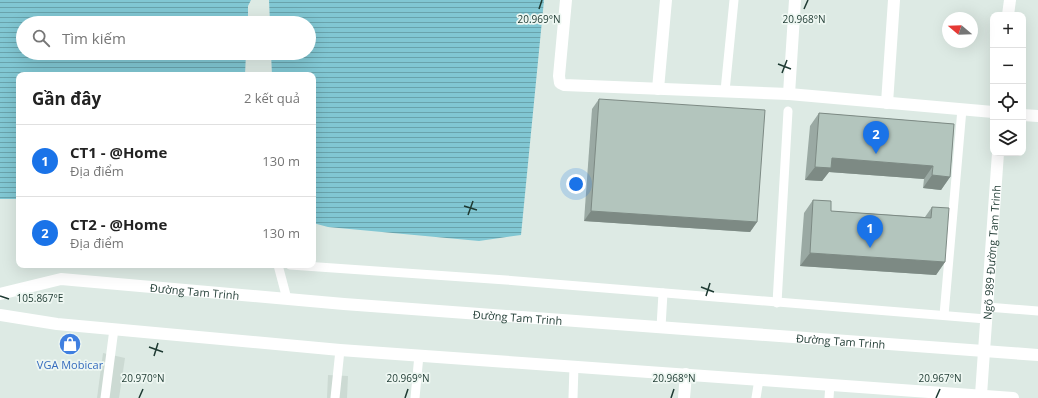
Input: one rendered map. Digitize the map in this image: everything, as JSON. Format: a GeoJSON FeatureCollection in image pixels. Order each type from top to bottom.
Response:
{"type":"FeatureCollection","features":[{"type":"Feature","properties":{"kind":"main road"},"geometry":{"type":"LineString","coordinates":[[566,0],[559,76],[560,83],[564,85],[789,94],[990,112]]}},
{"type":"Feature","properties":{"kind":"main road"},"geometry":{"type":"LineString","coordinates":[[658,88],[666,0]]}},
{"type":"Feature","properties":{"kind":"main road"},"geometry":{"type":"LineString","coordinates":[[789,94],[795,0]]}},
{"type":"Feature","properties":{"kind":"main road"},"geometry":{"type":"LineString","coordinates":[[887,103],[894,0]]}},
{"type":"Feature","properties":{"kind":"main road"},"geometry":{"type":"LineString","coordinates":[[1008,12],[1010,0]]}},
{"type":"Feature","properties":{"kind":"main road"},"geometry":{"type":"LineString","coordinates":[[1026,115],[1038,116]]}},
{"type":"Feature","properties":{"kind":"main road","name":"Ngõ 989 Đường Tam Trinh"},"geometry":{"type":"LineString","coordinates":[[981,396],[998,156]]}},
{"type":"Feature","properties":{"kind":"main road","name":"Đường Tam Trinh"},"geometry":{"type":"LineString","coordinates":[[0,294],[61,279],[287,299],[1038,355]]}},
{"type":"Feature","properties":{"kind":"main road"},"geometry":{"type":"LineString","coordinates":[[0,315],[57,324],[340,350],[1013,398]]}},
{"type":"Feature","properties":{"kind":"main road"},"geometry":{"type":"LineString","coordinates":[[684,398],[686,374]]}},
{"type":"Feature","properties":{"kind":"lane"},"geometry":{"type":"LineString","coordinates":[[725,91],[734,0]]}},
{"type":"Feature","properties":{"kind":"lane"},"geometry":{"type":"LineString","coordinates":[[944,316],[962,109]]}},
{"type":"Feature","properties":{"kind":"lane"},"geometry":{"type":"LineString","coordinates":[[777,303],[788,111]]}},
{"type":"Feature","properties":{"kind":"lane"},"geometry":{"type":"LineString","coordinates":[[316,267],[986,319]]}},
{"type":"Feature","properties":{"kind":"lane"},"geometry":{"type":"LineString","coordinates":[[279,268],[287,299]]}},
{"type":"Feature","properties":{"kind":"lane"},"geometry":{"type":"LineString","coordinates":[[661,327],[663,293]]}},
{"type":"Feature","properties":{"kind":"lane"},"geometry":{"type":"LineString","coordinates":[[987,307],[1038,311]]}},
{"type":"Feature","properties":{"kind":"lane"},"geometry":{"type":"LineString","coordinates":[[105,398],[114,329]]}},
{"type":"Feature","properties":{"kind":"lane"},"geometry":{"type":"LineString","coordinates":[[335,398],[340,350]]}},
{"type":"Feature","properties":{"kind":"lane"},"geometry":{"type":"LineString","coordinates":[[415,398],[419,355]]}},
{"type":"Feature","properties":{"kind":"lane"},"geometry":{"type":"LineString","coordinates":[[573,398],[574,366]]}},
{"type":"Feature","properties":{"kind":"lane"},"geometry":{"type":"LineString","coordinates":[[756,398],[759,379]]}},
{"type":"Feature","properties":{"kind":"lane"},"geometry":{"type":"LineString","coordinates":[[829,398],[830,384]]}},
{"type":"Feature","properties":{"kind":"shaded area"},"geometry":{"type":"Polygon","coordinates":[[[103,353],[125,358],[119,398],[97,398],[103,353]]]}},
{"type":"Feature","properties":{"kind":"shaded area"},"geometry":{"type":"Polygon","coordinates":[[[328,375],[348,376],[347,398],[327,398],[328,375]]]}},
{"type":"Feature","properties":{"kind":"water"},"geometry":{"type":"Polygon","coordinates":[[[0,0],[251,0],[248,6],[248,16],[16,16],[16,60],[246,60],[245,72],[16,72],[16,199],[0,199],[0,0]]]}},
{"type":"Feature","properties":{"kind":"water"},"geometry":{"type":"Polygon","coordinates":[[[269,0],[544,0],[521,235],[479,241],[328,227],[316,224],[316,72],[272,72],[271,60],[316,60],[316,16],[270,16],[269,0]]]}},
{"type":"Feature","properties":{"kind":"building"},"geometry":{"type":"Polygon","coordinates":[[[599,99],[765,110],[757,222],[591,211],[599,99]]]}},
{"type":"Feature","properties":{"kind":"building"},"geometry":{"type":"Polygon","coordinates":[[[819,113],[954,124],[950,177],[932,175],[933,166],[832,158],[831,168],[815,167],[819,113]]]}},
{"type":"Feature","properties":{"kind":"building"},"geometry":{"type":"Polygon","coordinates":[[[813,200],[831,201],[831,211],[931,218],[932,207],[949,208],[945,262],[810,253],[813,200]]]}},
{"type":"Feature","properties":{"kind":"place","name":"CT2 - @Home"},"geometry":{"type":"Point","coordinates":[876,154]}},
{"type":"Feature","properties":{"kind":"place","name":"CT1 - @Home"},"geometry":{"type":"Point","coordinates":[870,248]}},
{"type":"Feature","properties":{"kind":"place","name":"VGA Mobicar"},"geometry":{"type":"Point","coordinates":[70,344]}}]}
